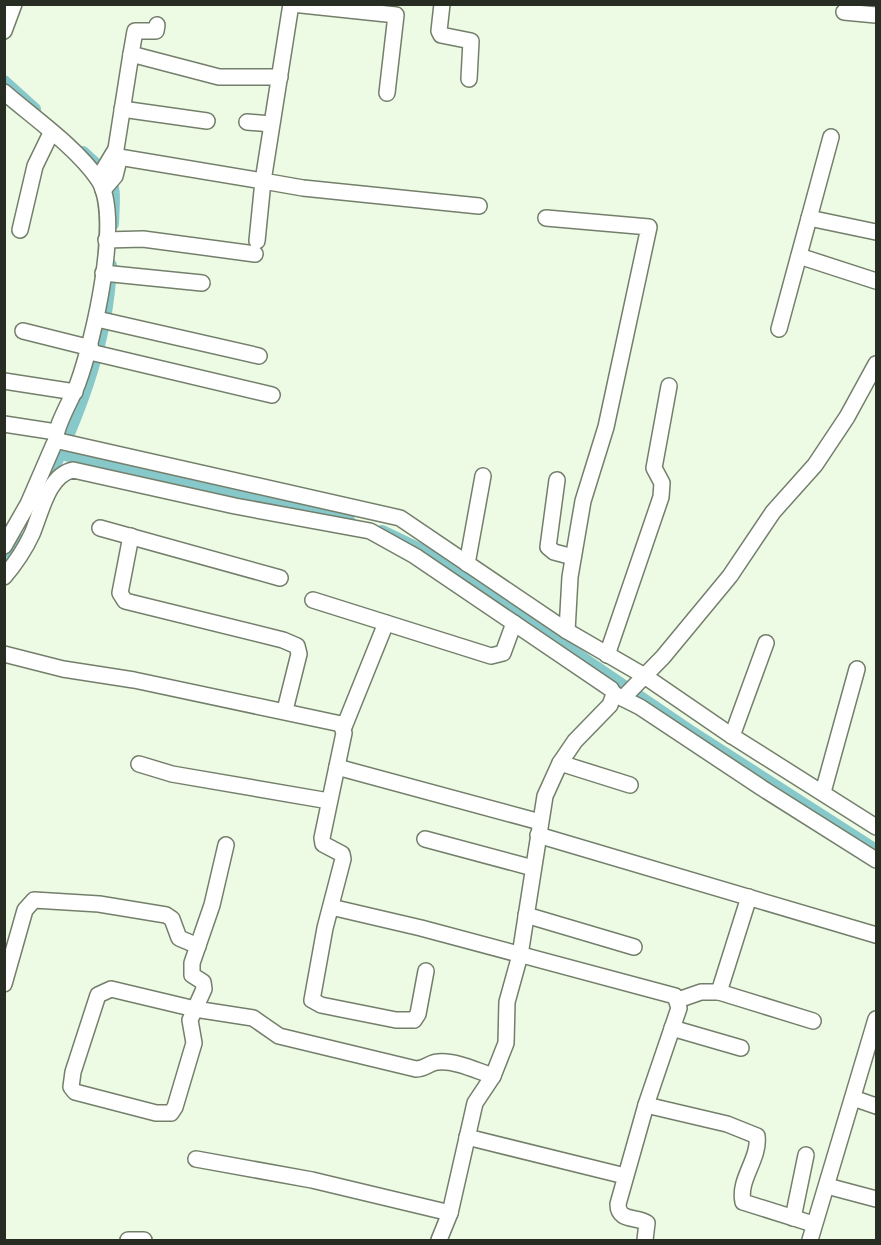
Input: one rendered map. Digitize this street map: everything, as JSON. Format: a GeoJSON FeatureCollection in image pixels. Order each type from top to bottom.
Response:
{"type":"FeatureCollection","features":[{"type":"Feature","properties":{"kind":"street"},"geometry":{"type":"LineString","coordinates":[[4,31],[14,4]]}},
{"type":"Feature","properties":{"kind":"street"},"geometry":{"type":"LineString","coordinates":[[112,240],[143,239],[256,247],[271,124],[292,4],[396,15],[387,93]]}},
{"type":"Feature","properties":{"kind":"street"},"geometry":{"type":"LineString","coordinates":[[442,4],[439,31],[441,35],[471,41],[469,79]]}},
{"type":"Feature","properties":{"kind":"street"},"geometry":{"type":"LineString","coordinates":[[844,12],[876,15]]}},
{"type":"Feature","properties":{"kind":"street"},"geometry":{"type":"LineString","coordinates":[[4,546],[61,440],[75,392],[94,351],[110,274],[112,240],[105,173],[122,109],[135,31],[156,31],[158,25]]}},
{"type":"Feature","properties":{"kind":"street"},"geometry":{"type":"LineString","coordinates":[[131,54],[219,77],[280,77]]}},
{"type":"Feature","properties":{"kind":"street"},"geometry":{"type":"LineString","coordinates":[[4,92],[51,133],[105,173],[263,181],[303,188],[479,206]]}},
{"type":"Feature","properties":{"kind":"street"},"geometry":{"type":"LineString","coordinates":[[122,109],[207,121]]}},
{"type":"Feature","properties":{"kind":"street"},"geometry":{"type":"LineString","coordinates":[[247,122],[271,124]]}},
{"type":"Feature","properties":{"kind":"street"},"geometry":{"type":"LineString","coordinates":[[20,230],[35,165],[51,133]]}},
{"type":"Feature","properties":{"kind":"street"},"geometry":{"type":"LineString","coordinates":[[779,329],[831,137]]}},
{"type":"Feature","properties":{"kind":"street"},"geometry":{"type":"LineString","coordinates":[[546,218],[649,227],[606,427],[583,501],[573,557],[567,631]]}},
{"type":"Feature","properties":{"kind":"street"},"geometry":{"type":"LineString","coordinates":[[809,218],[876,232]]}},
{"type":"Feature","properties":{"kind":"street"},"geometry":{"type":"LineString","coordinates":[[799,255],[876,281]]}},
{"type":"Feature","properties":{"kind":"street"},"geometry":{"type":"LineString","coordinates":[[110,274],[202,283]]}},
{"type":"Feature","properties":{"kind":"street"},"geometry":{"type":"LineString","coordinates":[[102,321],[259,356]]}},
{"type":"Feature","properties":{"kind":"street"},"geometry":{"type":"LineString","coordinates":[[23,331],[272,395]]}},
{"type":"Feature","properties":{"kind":"street"},"geometry":{"type":"LineString","coordinates":[[439,1240],[450,1213],[475,1103],[493,1076],[506,1043],[507,1002],[520,955],[545,796],[560,763],[575,741],[678,639],[729,576],[773,512],[815,465],[847,417],[876,364]]}},
{"type":"Feature","properties":{"kind":"street"},"geometry":{"type":"LineString","coordinates":[[4,381],[75,392]]}},
{"type":"Feature","properties":{"kind":"street"},"geometry":{"type":"LineString","coordinates":[[607,655],[661,496],[662,483],[654,468],[669,386]]}},
{"type":"Feature","properties":{"kind":"street"},"geometry":{"type":"LineString","coordinates":[[4,424],[61,440],[400,518],[567,631],[876,827]]}},
{"type":"Feature","properties":{"kind":"street"},"geometry":{"type":"LineString","coordinates":[[4,577],[32,535],[43,504],[57,480],[64,472],[73,470],[235,506],[370,531],[415,556],[762,788],[876,860]]}},
{"type":"Feature","properties":{"kind":"street"},"geometry":{"type":"LineString","coordinates":[[467,564],[483,476]]}},
{"type":"Feature","properties":{"kind":"street"},"geometry":{"type":"LineString","coordinates":[[557,480],[548,547],[554,552],[573,557]]}},
{"type":"Feature","properties":{"kind":"street"},"geometry":{"type":"LineString","coordinates":[[100,528],[280,578]]}},
{"type":"Feature","properties":{"kind":"street"},"geometry":{"type":"LineString","coordinates":[[131,537],[120,593],[125,601],[283,640],[297,646],[299,654],[285,710]]}},
{"type":"Feature","properties":{"kind":"street"},"geometry":{"type":"LineString","coordinates":[[313,600],[498,656],[506,647],[514,623]]}},
{"type":"Feature","properties":{"kind":"street"},"geometry":{"type":"LineString","coordinates":[[386,623],[344,728],[323,830],[323,844],[342,854],[344,859],[331,908],[312,1000],[315,1003],[396,1020],[414,1020],[418,1014],[426,971]]}},
{"type":"Feature","properties":{"kind":"street"},"geometry":{"type":"LineString","coordinates":[[732,736],[766,643]]}},
{"type":"Feature","properties":{"kind":"street"},"geometry":{"type":"LineString","coordinates":[[4,654],[63,669],[134,680],[336,721],[344,728]]}},
{"type":"Feature","properties":{"kind":"street"},"geometry":{"type":"LineString","coordinates":[[823,792],[857,669]]}},
{"type":"Feature","properties":{"kind":"street"},"geometry":{"type":"LineString","coordinates":[[560,763],[630,786]]}},
{"type":"Feature","properties":{"kind":"street"},"geometry":{"type":"LineString","coordinates":[[138,764],[172,774],[329,801]]}},
{"type":"Feature","properties":{"kind":"street"},"geometry":{"type":"LineString","coordinates":[[337,767],[473,806],[749,897],[876,935]]}},
{"type":"Feature","properties":{"kind":"street"},"geometry":{"type":"LineString","coordinates":[[425,839],[532,868]]}},
{"type":"Feature","properties":{"kind":"street"},"geometry":{"type":"LineString","coordinates":[[226,845],[191,969],[192,975],[203,982],[204,989],[195,1009],[190,1020],[194,1043],[176,1107],[171,1113],[156,1113],[75,1092],[71,1087],[73,1072],[98,996],[104,991],[121,990],[195,1009],[253,1018],[279,1036],[416,1069],[424,1069],[434,1062],[444,1061],[493,1076]]}},
{"type":"Feature","properties":{"kind":"street"},"geometry":{"type":"LineString","coordinates":[[719,992],[749,897]]}},
{"type":"Feature","properties":{"kind":"street"},"geometry":{"type":"LineString","coordinates":[[4,984],[25,910],[34,900],[99,904],[166,915],[172,919],[179,939],[198,946]]}},
{"type":"Feature","properties":{"kind":"street"},"geometry":{"type":"LineString","coordinates":[[331,908],[668,992],[678,1000],[679,1008],[646,1105],[625,1176],[618,1211],[622,1216],[648,1223],[645,1240]]}},
{"type":"Feature","properties":{"kind":"street"},"geometry":{"type":"LineString","coordinates":[[526,915],[634,947]]}},
{"type":"Feature","properties":{"kind":"street"},"geometry":{"type":"LineString","coordinates":[[678,1000],[701,992],[719,992],[813,1021]]}},
{"type":"Feature","properties":{"kind":"street"},"geometry":{"type":"LineString","coordinates":[[810,1240],[876,1019]]}},
{"type":"Feature","properties":{"kind":"street"},"geometry":{"type":"LineString","coordinates":[[672,1028],[741,1048]]}},
{"type":"Feature","properties":{"kind":"street"},"geometry":{"type":"LineString","coordinates":[[853,1098],[876,1106]]}},
{"type":"Feature","properties":{"kind":"street"},"geometry":{"type":"LineString","coordinates":[[646,1105],[727,1124],[757,1136],[757,1149],[743,1190],[743,1202],[813,1224]]}},
{"type":"Feature","properties":{"kind":"street"},"geometry":{"type":"LineString","coordinates":[[467,1137],[625,1176]]}},
{"type":"Feature","properties":{"kind":"street"},"geometry":{"type":"LineString","coordinates":[[793,1218],[806,1155]]}},
{"type":"Feature","properties":{"kind":"street"},"geometry":{"type":"LineString","coordinates":[[196,1159],[312,1180],[450,1213]]}},
{"type":"Feature","properties":{"kind":"street"},"geometry":{"type":"LineString","coordinates":[[827,1186],[876,1199]]}},
{"type":"Feature","properties":{"kind":"street"},"geometry":{"type":"LineString","coordinates":[[128,1240],[144,1240]]}},
{"type":"Feature","properties":{"kind":"waterway"},"geometry":{"type":"LineString","coordinates":[[4,81],[35,109]]}},
{"type":"Feature","properties":{"kind":"waterway"},"geometry":{"type":"LineString","coordinates":[[83,152],[112,182],[113,224]]}},
{"type":"Feature","properties":{"kind":"waterway"},"geometry":{"type":"LineString","coordinates":[[43,491],[68,437],[89,381],[104,324],[111,265]]}},
{"type":"Feature","properties":{"kind":"waterway"},"geometry":{"type":"LineString","coordinates":[[60,454],[349,520]]}},
{"type":"Feature","properties":{"kind":"waterway"},"geometry":{"type":"LineString","coordinates":[[382,531],[430,554],[689,730],[876,850]]}},
{"type":"Feature","properties":{"kind":"waterway"},"geometry":{"type":"LineString","coordinates":[[4,559],[17,538]]}}]}
